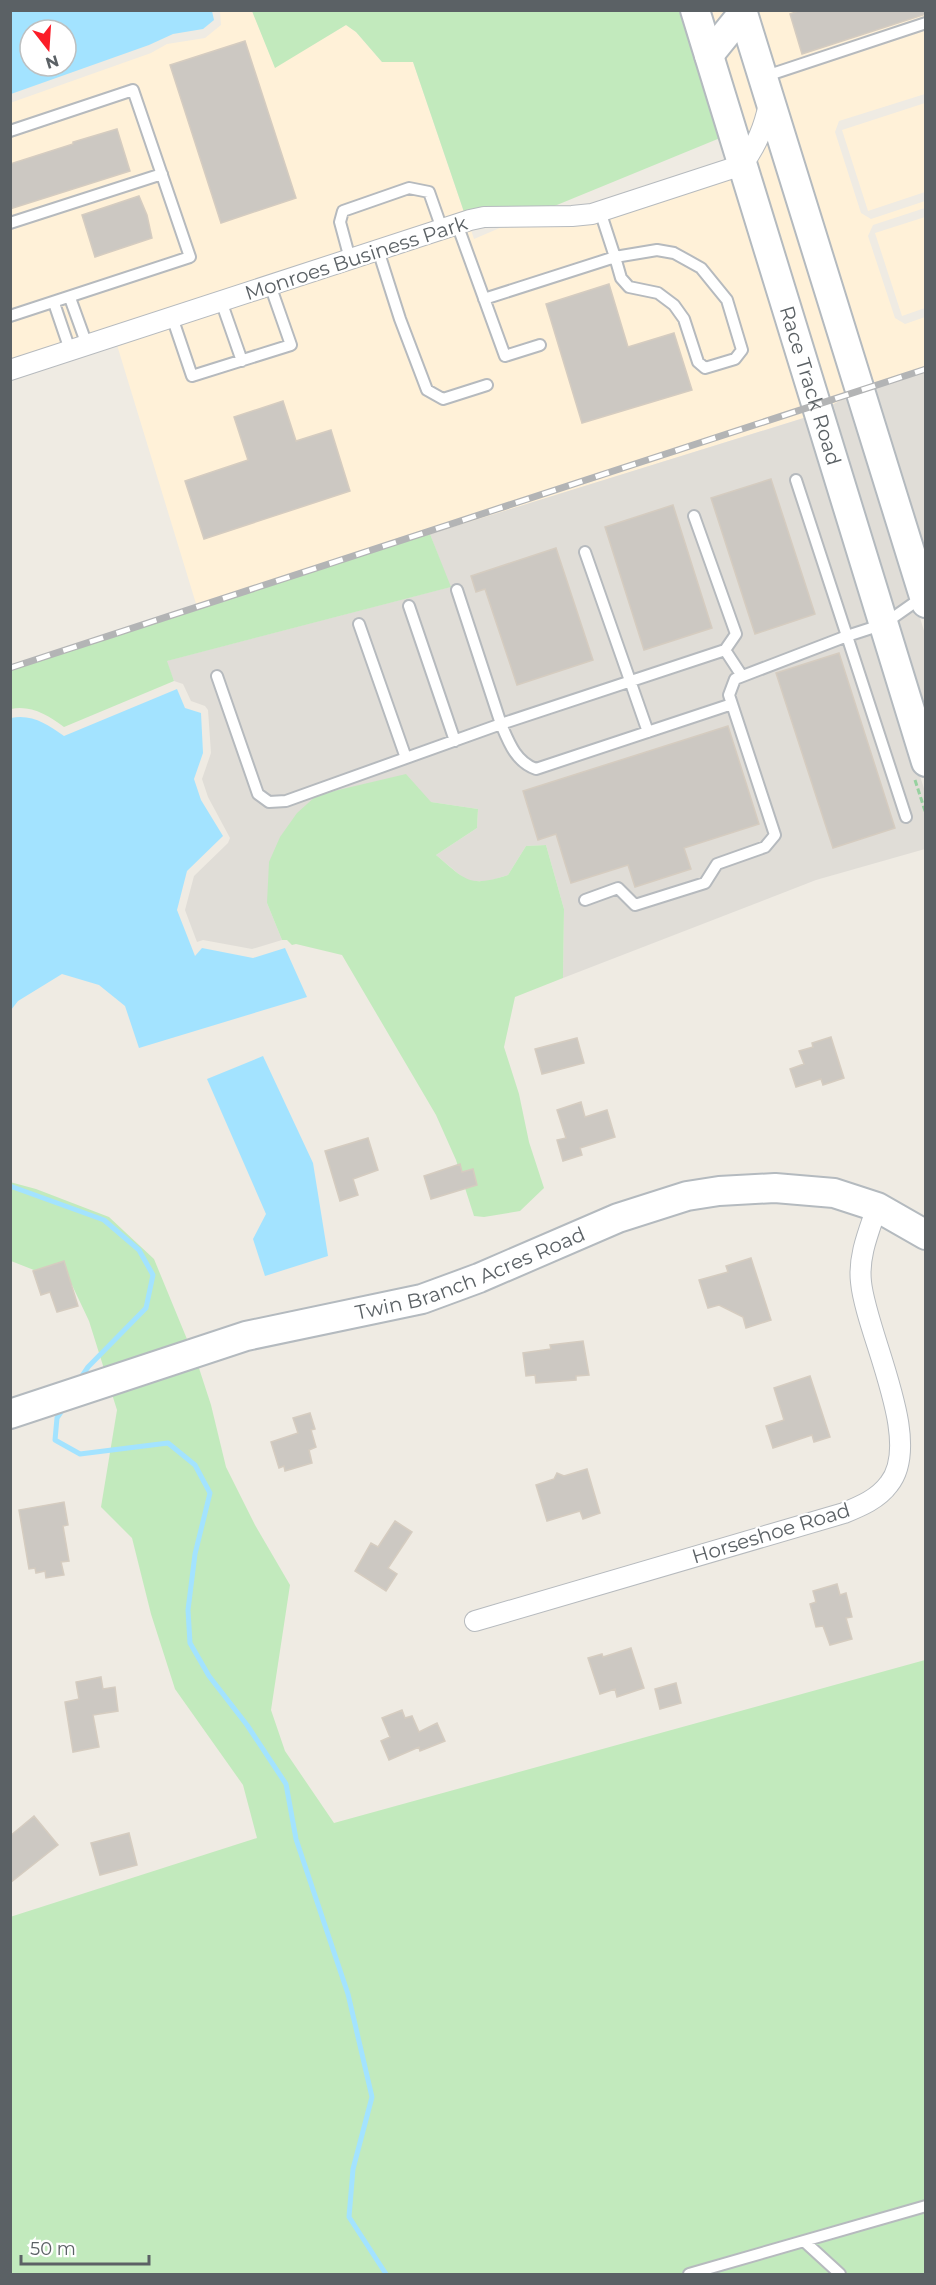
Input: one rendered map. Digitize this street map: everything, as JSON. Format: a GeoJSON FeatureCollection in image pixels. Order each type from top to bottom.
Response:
{"type":"FeatureCollection","features":[{"type":"Feature","properties":{"kind":"main road","name":"Race Track Road"},"geometry":{"type":"LineString","coordinates":[[695,10],[926,762]]}},
{"type":"Feature","properties":{"kind":"main road"},"geometry":{"type":"LineString","coordinates":[[709,55],[746,11]]}},
{"type":"Feature","properties":{"kind":"main road"},"geometry":{"type":"LineString","coordinates":[[746,11],[766,89],[925,598]]}},
{"type":"Feature","properties":{"kind":"main road","name":"Twin Branch Acres Road"},"geometry":{"type":"LineString","coordinates":[[10,1414],[246,1336],[388,1308],[422,1299],[479,1278],[618,1218],[687,1196],[748,1189],[807,1190],[856,1199],[877,1207],[926,1235]]}},
{"type":"Feature","properties":{"kind":"street"},"geometry":{"type":"LineString","coordinates":[[742,165],[753,151],[764,129],[766,89]]}},
{"type":"Feature","properties":{"kind":"street","name":"Monroes Business Park"},"geometry":{"type":"LineString","coordinates":[[10,370],[484,217],[572,216],[600,211],[742,165]]}},
{"type":"Feature","properties":{"kind":"street","name":"Horseshoe Road"},"geometry":{"type":"LineString","coordinates":[[475,1621],[844,1513],[864,1505],[891,1483],[897,1470],[901,1439],[898,1419],[864,1302],[861,1279],[862,1254],[877,1207]]}},
{"type":"Feature","properties":{"kind":"lane"},"geometry":{"type":"LineString","coordinates":[[766,89],[926,23]]}},
{"type":"Feature","properties":{"kind":"lane"},"geometry":{"type":"LineString","coordinates":[[10,131],[133,90],[190,257],[10,316]]}},
{"type":"Feature","properties":{"kind":"lane"},"geometry":{"type":"LineString","coordinates":[[10,223],[162,174]]}},
{"type":"Feature","properties":{"kind":"lane"},"geometry":{"type":"LineString","coordinates":[[350,259],[340,222],[343,211],[409,188],[429,192],[450,227],[484,299],[504,356],[540,345]]}},
{"type":"Feature","properties":{"kind":"lane"},"geometry":{"type":"LineString","coordinates":[[484,299],[615,257],[657,250],[674,253],[701,268],[727,300],[742,350],[735,359],[705,368],[699,362],[684,319],[674,304],[658,293],[629,287],[621,278],[615,257],[600,211]]}},
{"type":"Feature","properties":{"kind":"lane"},"geometry":{"type":"LineString","coordinates":[[378,250],[400,319],[427,390],[443,399],[487,385]]}},
{"type":"Feature","properties":{"kind":"lane"},"geometry":{"type":"LineString","coordinates":[[172,317],[192,376],[291,345],[270,285]]}},
{"type":"Feature","properties":{"kind":"lane"},"geometry":{"type":"LineString","coordinates":[[70,298],[79,347]]}},
{"type":"Feature","properties":{"kind":"lane"},"geometry":{"type":"LineString","coordinates":[[221,301],[242,361]]}},
{"type":"Feature","properties":{"kind":"lane"},"geometry":{"type":"LineString","coordinates":[[54,303],[79,347]]}},
{"type":"Feature","properties":{"kind":"lane"},"geometry":{"type":"LineString","coordinates":[[796,480],[906,817]]}},
{"type":"Feature","properties":{"kind":"lane"},"geometry":{"type":"LineString","coordinates":[[217,676],[258,794],[269,802],[286,801],[501,724],[725,650],[736,634],[694,516]]}},
{"type":"Feature","properties":{"kind":"lane"},"geometry":{"type":"LineString","coordinates":[[585,552],[648,732]]}},
{"type":"Feature","properties":{"kind":"lane"},"geometry":{"type":"LineString","coordinates":[[457,591],[501,724],[509,743],[524,765],[536,769],[732,704]]}},
{"type":"Feature","properties":{"kind":"lane"},"geometry":{"type":"LineString","coordinates":[[585,900],[618,888],[635,905],[705,883],[717,864],[765,847],[775,835],[729,695],[735,679],[884,624],[925,598]]}},
{"type":"Feature","properties":{"kind":"lane"},"geometry":{"type":"LineString","coordinates":[[409,606],[455,741]]}},
{"type":"Feature","properties":{"kind":"lane"},"geometry":{"type":"LineString","coordinates":[[359,624],[406,758]]}},
{"type":"Feature","properties":{"kind":"lane"},"geometry":{"type":"LineString","coordinates":[[725,650],[742,676]]}},
{"type":"Feature","properties":{"kind":"lane"},"geometry":{"type":"LineString","coordinates":[[689,2274],[926,2206]]}},
{"type":"Feature","properties":{"kind":"lane"},"geometry":{"type":"LineString","coordinates":[[805,2242],[840,2274]]}},
{"type":"Feature","properties":{"kind":"shaded area"},"geometry":{"type":"Polygon","coordinates":[[[220,11],[252,11],[275,67],[346,25],[356,32],[382,62],[413,62],[464,212],[11,359],[10,103],[151,53],[167,44],[205,38],[221,25],[220,11]]]}},
{"type":"Feature","properties":{"kind":"shaded area"},"geometry":{"type":"Polygon","coordinates":[[[704,11],[733,11],[761,101],[755,125],[746,145],[704,11]]]}},
{"type":"Feature","properties":{"kind":"shaded area"},"geometry":{"type":"Polygon","coordinates":[[[758,11],[925,11],[925,94],[839,121],[835,132],[861,213],[871,219],[925,201],[925,208],[873,225],[868,236],[895,318],[905,324],[925,317],[925,368],[874,383],[758,11]]]}},
{"type":"Feature","properties":{"kind":"shaded area"},"geometry":{"type":"Polygon","coordinates":[[[925,103],[925,192],[868,211],[842,130],[925,103]]]}},
{"type":"Feature","properties":{"kind":"shaded area"},"geometry":{"type":"Polygon","coordinates":[[[771,135],[851,395],[826,408],[752,167],[761,157],[771,135]]]}},
{"type":"Feature","properties":{"kind":"shaded area"},"geometry":{"type":"Polygon","coordinates":[[[737,177],[810,416],[197,607],[117,345],[471,230],[474,239],[502,227],[573,226],[593,223],[737,177]]]}},
{"type":"Feature","properties":{"kind":"shaded area"},"geometry":{"type":"Polygon","coordinates":[[[925,217],[925,308],[902,316],[875,233],[925,217]]]}},
{"type":"Feature","properties":{"kind":"shaded area"},"geometry":{"type":"Polygon","coordinates":[[[926,368],[925,552],[874,383],[926,368]]]}},
{"type":"Feature","properties":{"kind":"shaded area"},"geometry":{"type":"Polygon","coordinates":[[[851,395],[925,634],[925,732],[826,408],[851,395]]]}},
{"type":"Feature","properties":{"kind":"shaded area"},"geometry":{"type":"Polygon","coordinates":[[[810,416],[925,792],[925,849],[816,880],[563,978],[564,909],[546,845],[526,846],[508,875],[489,881],[467,881],[436,855],[477,828],[478,809],[431,802],[267,903],[282,940],[252,949],[203,940],[197,942],[185,910],[194,876],[228,843],[230,838],[208,797],[202,779],[211,753],[208,710],[205,706],[191,701],[183,684],[174,681],[166,661],[450,587],[430,534],[810,416]]]}},
{"type":"Feature","properties":{"kind":"green space"},"geometry":{"type":"Polygon","coordinates":[[[252,11],[686,11],[725,136],[552,207],[483,208],[464,212],[413,62],[382,62],[356,32],[346,25],[275,68],[252,11]]]}},
{"type":"Feature","properties":{"kind":"green space"},"geometry":{"type":"Polygon","coordinates":[[[430,534],[451,587],[167,661],[174,681],[64,727],[39,712],[25,708],[11,709],[11,665],[430,534]]]}},
{"type":"Feature","properties":{"kind":"green space"},"geometry":{"type":"Polygon","coordinates":[[[406,774],[431,802],[478,809],[477,828],[436,855],[461,876],[484,881],[508,875],[526,846],[546,845],[564,909],[563,978],[515,997],[504,1047],[519,1094],[529,1142],[544,1188],[520,1211],[484,1217],[474,1216],[456,1160],[436,1115],[342,955],[292,945],[287,940],[282,940],[267,903],[269,862],[280,837],[297,813],[317,795],[406,774]]]}},
{"type":"Feature","properties":{"kind":"green space"},"geometry":{"type":"Polygon","coordinates":[[[10,1182],[36,1189],[109,1217],[154,1259],[189,1344],[105,1372],[89,1321],[72,1285],[11,1261],[10,1182]]]}},
{"type":"Feature","properties":{"kind":"green space"},"geometry":{"type":"Polygon","coordinates":[[[197,1362],[211,1405],[226,1467],[255,1525],[290,1585],[271,1710],[285,1751],[334,1823],[925,1660],[925,2274],[11,2274],[10,1917],[257,1838],[243,1785],[175,1689],[151,1614],[132,1538],[101,1507],[117,1410],[111,1391],[197,1362]]]}},
{"type":"Feature","properties":{"kind":"water"},"geometry":{"type":"Polygon","coordinates":[[[11,10],[212,11],[214,20],[203,29],[173,34],[78,70],[78,18],[18,18],[18,78],[56,78],[11,94],[11,10]]]}},
{"type":"Feature","properties":{"kind":"water"},"geometry":{"type":"Polygon","coordinates":[[[177,689],[185,708],[201,713],[203,753],[194,779],[201,800],[223,836],[187,871],[177,910],[195,956],[202,948],[253,958],[285,948],[307,997],[139,1048],[125,1006],[99,985],[62,974],[18,1001],[11,1010],[11,718],[33,719],[64,736],[177,689]]]}},
{"type":"Feature","properties":{"kind":"water"},"geometry":{"type":"Polygon","coordinates":[[[263,1056],[313,1163],[328,1256],[265,1276],[253,1239],[266,1214],[207,1079],[263,1056]]]}},
{"type":"Feature","properties":{"kind":"building"},"geometry":{"type":"Polygon","coordinates":[[[801,10],[926,10],[926,14],[802,54],[790,14],[801,10]]]}},
{"type":"Feature","properties":{"kind":"building"},"geometry":{"type":"Polygon","coordinates":[[[245,41],[296,198],[221,223],[170,65],[245,41]]]}},
{"type":"Feature","properties":{"kind":"building"},"geometry":{"type":"Polygon","coordinates":[[[117,129],[130,171],[10,209],[10,164],[117,129]]]}},
{"type":"Feature","properties":{"kind":"building"},"geometry":{"type":"Polygon","coordinates":[[[139,196],[147,215],[152,238],[95,257],[82,215],[139,196]]]}},
{"type":"Feature","properties":{"kind":"building"},"geometry":{"type":"Polygon","coordinates":[[[609,284],[628,347],[674,333],[692,390],[582,423],[546,304],[609,284]]]}},
{"type":"Feature","properties":{"kind":"building"},"geometry":{"type":"Polygon","coordinates":[[[283,401],[296,441],[331,430],[350,491],[204,539],[185,481],[248,460],[234,417],[283,401]]]}},
{"type":"Feature","properties":{"kind":"building"},"geometry":{"type":"Polygon","coordinates":[[[771,479],[815,614],[755,634],[711,498],[771,479]]]}},
{"type":"Feature","properties":{"kind":"building"},"geometry":{"type":"Polygon","coordinates":[[[673,505],[712,628],[644,650],[605,527],[673,505]]]}},
{"type":"Feature","properties":{"kind":"building"},"geometry":{"type":"Polygon","coordinates":[[[556,548],[593,660],[517,685],[485,589],[476,592],[471,576],[556,548]]]}},
{"type":"Feature","properties":{"kind":"building"},"geometry":{"type":"Polygon","coordinates":[[[839,653],[895,828],[833,848],[776,673],[839,653]]]}},
{"type":"Feature","properties":{"kind":"building"},"geometry":{"type":"Polygon","coordinates":[[[728,726],[759,824],[684,848],[691,869],[635,887],[628,865],[571,883],[556,834],[538,840],[523,791],[728,726]]]}},
{"type":"Feature","properties":{"kind":"building"},"geometry":{"type":"Polygon","coordinates":[[[831,1037],[844,1078],[823,1085],[821,1079],[796,1087],[790,1069],[804,1064],[799,1051],[813,1047],[812,1043],[831,1037]]]}},
{"type":"Feature","properties":{"kind":"building"},"geometry":{"type":"Polygon","coordinates":[[[577,1038],[584,1063],[542,1074],[535,1049],[577,1038]]]}},
{"type":"Feature","properties":{"kind":"building"},"geometry":{"type":"Polygon","coordinates":[[[581,1102],[585,1117],[607,1110],[615,1137],[580,1148],[582,1155],[563,1161],[557,1140],[566,1138],[557,1110],[581,1102]]]}},
{"type":"Feature","properties":{"kind":"building"},"geometry":{"type":"Polygon","coordinates":[[[368,1138],[378,1170],[353,1179],[358,1195],[340,1201],[325,1151],[368,1138]]]}},
{"type":"Feature","properties":{"kind":"building"},"geometry":{"type":"Polygon","coordinates":[[[460,1164],[462,1172],[473,1169],[477,1185],[431,1199],[424,1176],[460,1164]]]}},
{"type":"Feature","properties":{"kind":"building"},"geometry":{"type":"Polygon","coordinates":[[[751,1258],[771,1320],[746,1328],[743,1317],[719,1305],[708,1308],[699,1280],[728,1272],[726,1266],[751,1258]]]}},
{"type":"Feature","properties":{"kind":"building"},"geometry":{"type":"Polygon","coordinates":[[[64,1261],[78,1306],[57,1312],[50,1292],[41,1295],[33,1271],[64,1261]]]}},
{"type":"Feature","properties":{"kind":"building"},"geometry":{"type":"Polygon","coordinates":[[[583,1341],[589,1375],[576,1376],[576,1380],[536,1383],[535,1375],[526,1376],[523,1353],[551,1349],[550,1345],[583,1341]]]}},
{"type":"Feature","properties":{"kind":"building"},"geometry":{"type":"Polygon","coordinates":[[[810,1376],[830,1437],[814,1442],[812,1435],[773,1448],[766,1426],[784,1420],[774,1388],[810,1376]]]}},
{"type":"Feature","properties":{"kind":"building"},"geometry":{"type":"Polygon","coordinates":[[[310,1413],[315,1429],[311,1430],[316,1447],[309,1450],[312,1463],[285,1471],[284,1466],[279,1468],[271,1442],[298,1433],[293,1418],[310,1413]]]}},
{"type":"Feature","properties":{"kind":"building"},"geometry":{"type":"Polygon","coordinates":[[[587,1469],[600,1513],[583,1519],[580,1511],[547,1521],[536,1485],[554,1479],[557,1473],[564,1476],[587,1469]]]}},
{"type":"Feature","properties":{"kind":"building"},"geometry":{"type":"Polygon","coordinates":[[[64,1502],[68,1525],[63,1526],[69,1561],[61,1562],[64,1575],[46,1578],[45,1571],[36,1573],[35,1568],[29,1569],[19,1510],[64,1502]]]}},
{"type":"Feature","properties":{"kind":"building"},"geometry":{"type":"Polygon","coordinates":[[[395,1521],[412,1532],[388,1568],[397,1574],[386,1591],[355,1571],[371,1543],[378,1547],[395,1521]]]}},
{"type":"Feature","properties":{"kind":"building"},"geometry":{"type":"Polygon","coordinates":[[[837,1584],[840,1595],[846,1593],[852,1617],[846,1618],[852,1639],[830,1645],[823,1626],[816,1627],[810,1604],[816,1602],[813,1591],[837,1584]]]}},
{"type":"Feature","properties":{"kind":"building"},"geometry":{"type":"Polygon","coordinates":[[[631,1648],[644,1688],[617,1697],[615,1689],[600,1694],[588,1658],[602,1654],[603,1657],[631,1648]]]}},
{"type":"Feature","properties":{"kind":"building"},"geometry":{"type":"Polygon","coordinates":[[[101,1677],[103,1689],[115,1687],[118,1711],[93,1715],[99,1747],[73,1752],[65,1702],[79,1699],[76,1682],[101,1677]]]}},
{"type":"Feature","properties":{"kind":"building"},"geometry":{"type":"Polygon","coordinates":[[[676,1683],[681,1703],[660,1709],[655,1689],[676,1683]]]}},
{"type":"Feature","properties":{"kind":"building"},"geometry":{"type":"Polygon","coordinates":[[[402,1710],[405,1718],[412,1716],[419,1732],[437,1723],[445,1741],[420,1751],[419,1747],[389,1760],[381,1741],[390,1737],[382,1718],[402,1710]]]}},
{"type":"Feature","properties":{"kind":"building"},"geometry":{"type":"Polygon","coordinates":[[[34,1816],[58,1845],[10,1883],[10,1836],[34,1816]]]}},
{"type":"Feature","properties":{"kind":"building"},"geometry":{"type":"Polygon","coordinates":[[[129,1833],[137,1865],[100,1875],[91,1843],[129,1833]]]}},
{"type":"Feature","properties":{"kind":"waterway"},"geometry":{"type":"LineString","coordinates":[[10,1186],[104,1220],[139,1250],[153,1275],[146,1308],[82,1376]]}},
{"type":"Feature","properties":{"kind":"waterway"},"geometry":{"type":"LineString","coordinates":[[61,1412],[57,1418],[55,1440],[80,1454],[168,1443],[195,1465],[210,1493],[195,1554],[188,1610],[190,1643],[209,1676],[247,1725],[286,1784],[296,1839],[348,1994],[372,2097],[353,2169],[349,2217],[386,2274]]}},
{"type":"Feature","properties":{"kind":"railway"},"geometry":{"type":"LineString","coordinates":[[10,668],[926,369]]}}]}
